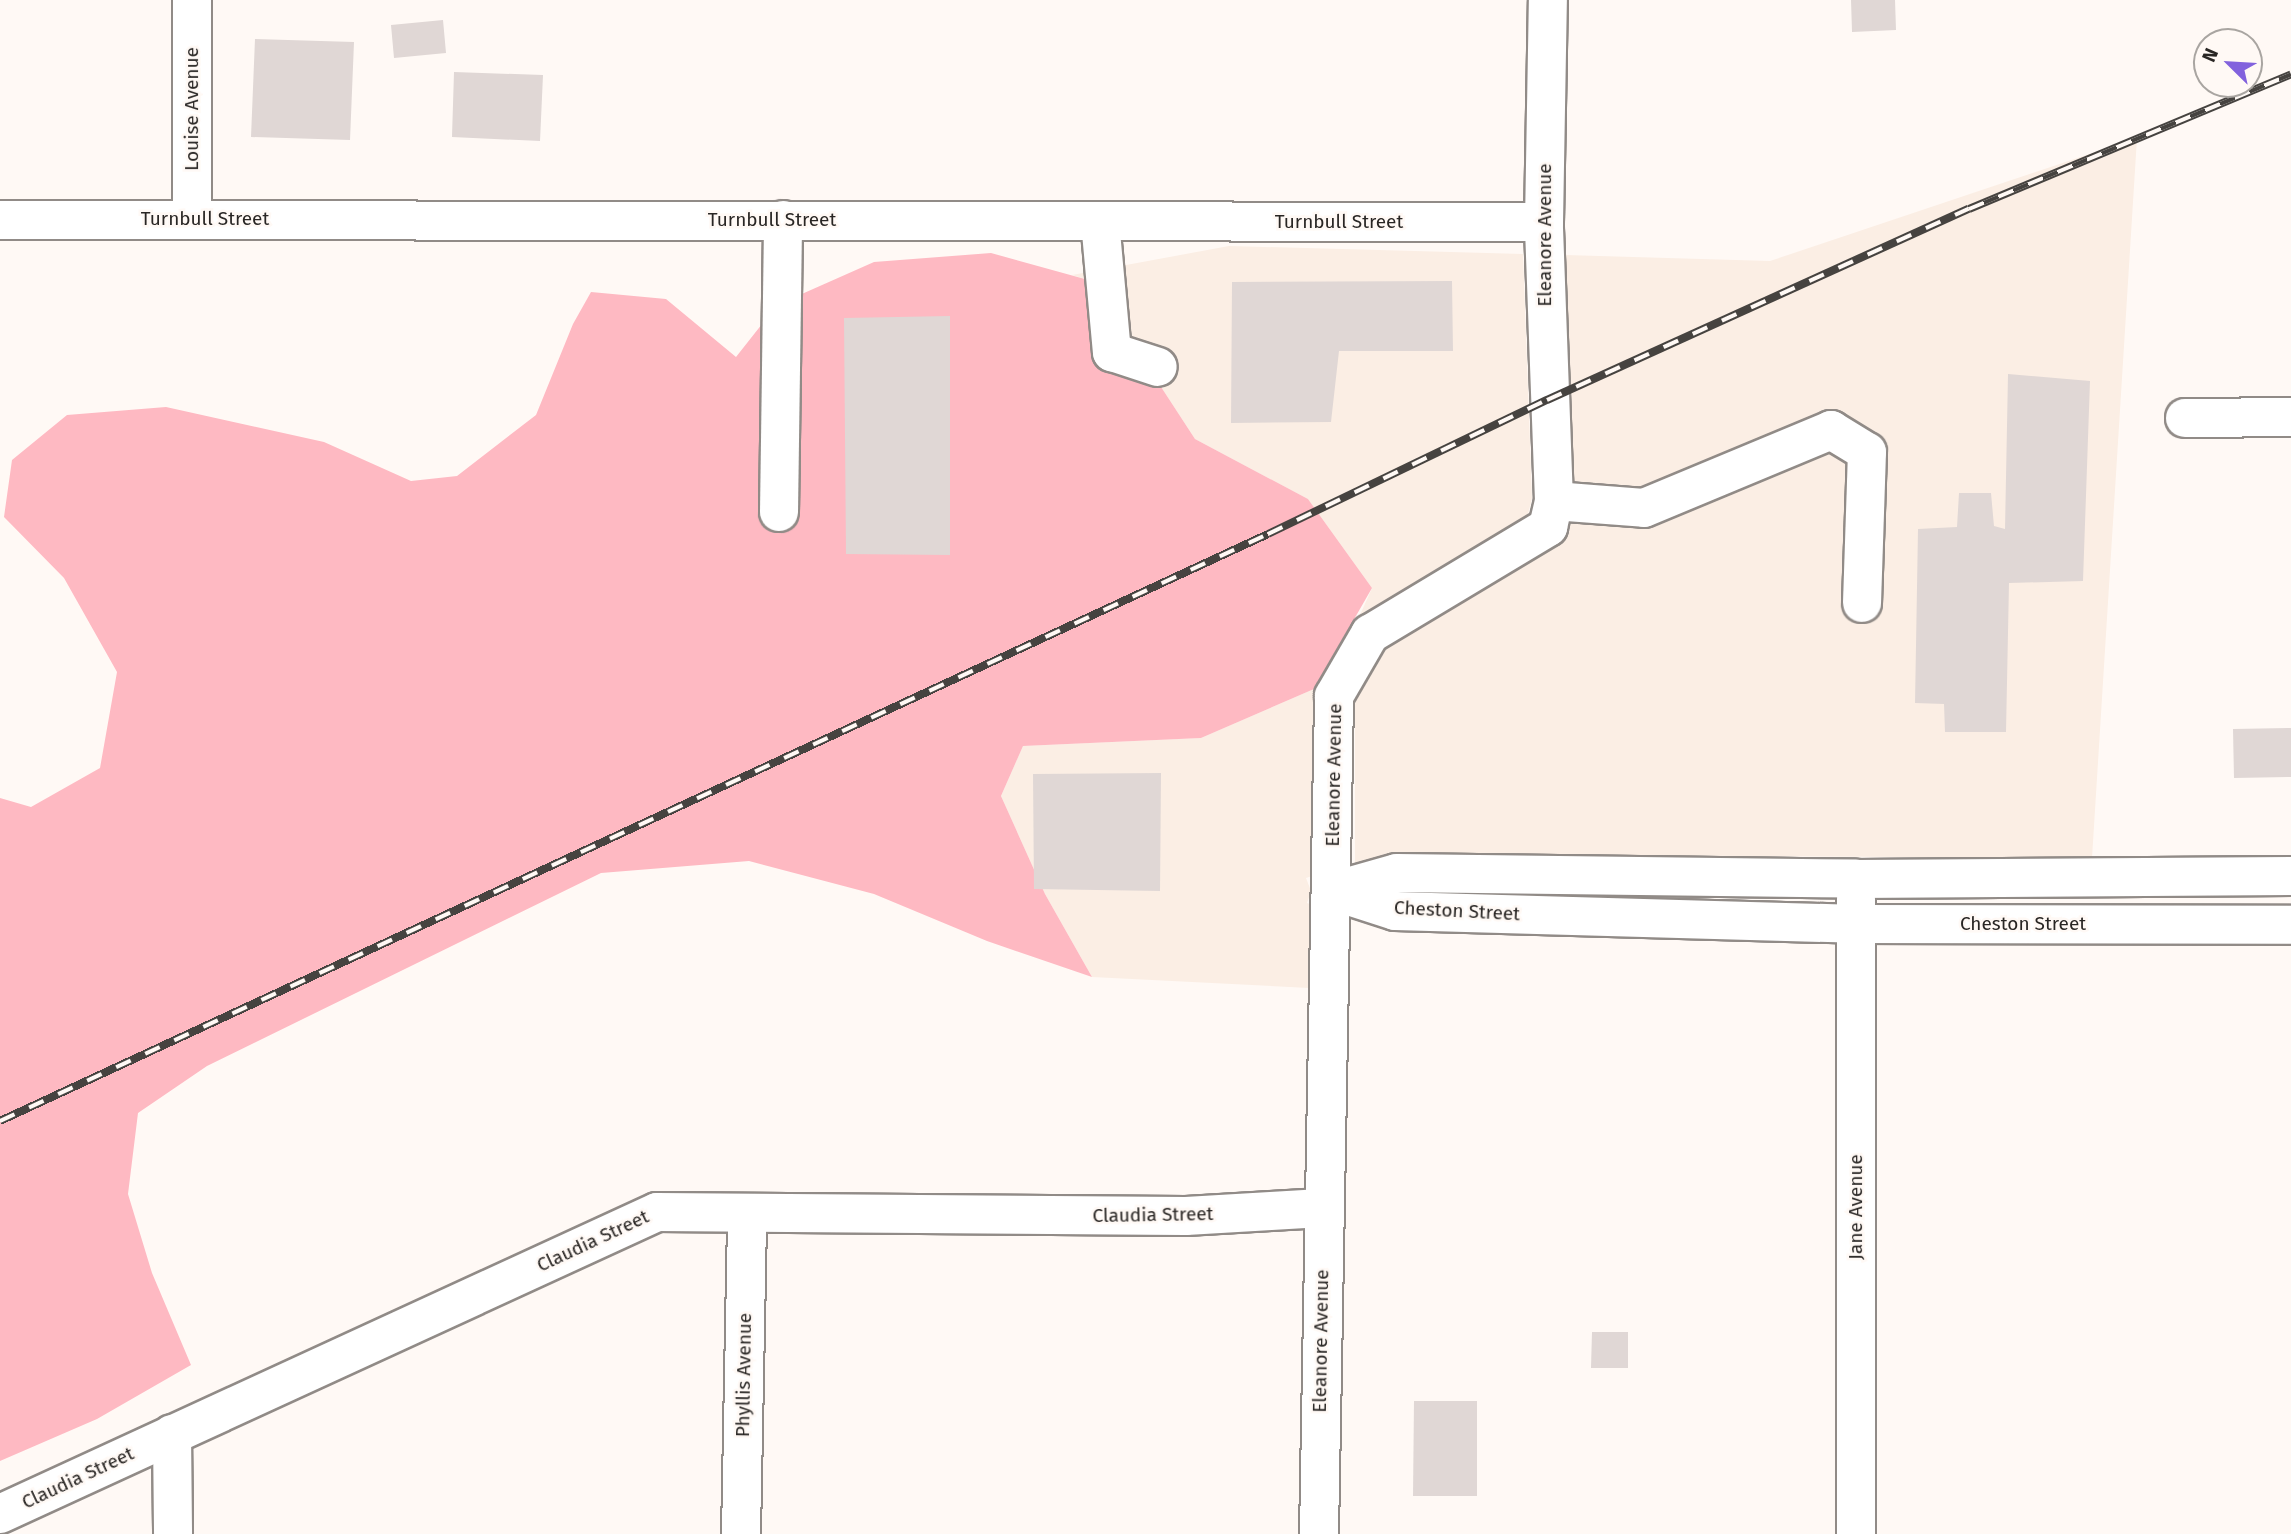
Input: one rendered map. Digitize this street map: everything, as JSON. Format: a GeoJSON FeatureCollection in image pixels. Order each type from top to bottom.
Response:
{"type":"FeatureCollection","features":[{"type":"Feature","properties":{"kind":"street","name":"Louise Avenue"},"geometry":{"type":"LineString","coordinates":[[191,219],[192,0]]}},
{"type":"Feature","properties":{"kind":"street","name":"Eleanore Avenue"},"geometry":{"type":"LineString","coordinates":[[1319,1534],[1322,1208],[1333,891],[1334,696],[1370,634],[1548,527],[1554,501],[1544,222],[1548,0]]}},
{"type":"Feature","properties":{"kind":"street","name":"Turnbull Street"},"geometry":{"type":"LineString","coordinates":[[0,220],[1544,222]]}},
{"type":"Feature","properties":{"kind":"street"},"geometry":{"type":"LineString","coordinates":[[779,512],[783,220]]}},
{"type":"Feature","properties":{"kind":"street"},"geometry":{"type":"LineString","coordinates":[[1100,221],[1112,352],[1158,367]]}},
{"type":"Feature","properties":{"kind":"street"},"geometry":{"type":"LineString","coordinates":[[2185,418],[2291,417]]}},
{"type":"Feature","properties":{"kind":"street"},"geometry":{"type":"LineString","coordinates":[[1554,501],[1644,508],[1832,430],[1867,452],[1862,603]]}},
{"type":"Feature","properties":{"kind":"street","name":"Cheston Street"},"geometry":{"type":"LineString","coordinates":[[1333,891],[1397,873],[1856,879],[2291,876]]}},
{"type":"Feature","properties":{"kind":"street","name":"Jane Avenue"},"geometry":{"type":"LineString","coordinates":[[1856,879],[1856,1534]]}},
{"type":"Feature","properties":{"kind":"street","name":"Cheston Street"},"geometry":{"type":"LineString","coordinates":[[1333,891],[1395,911],[1856,924],[2291,925]]}},
{"type":"Feature","properties":{"kind":"street","name":"Claudia Street"},"geometry":{"type":"LineString","coordinates":[[0,1514],[657,1212],[747,1215],[1186,1216],[1322,1208]]}},
{"type":"Feature","properties":{"kind":"street","name":"Phyllis Avenue"},"geometry":{"type":"LineString","coordinates":[[741,1534],[747,1215]]}},
{"type":"Feature","properties":{"kind":"street"},"geometry":{"type":"LineString","coordinates":[[172,1434],[173,1534]]}},
{"type":"Feature","properties":{"kind":"shaded area"},"geometry":{"type":"Polygon","coordinates":[[[2137,138],[2092,858],[1395,854],[1355,864],[1355,702],[1387,648],[1561,544],[1569,532],[1575,502],[1565,255],[1770,261],[2137,138]]]}},
{"type":"Feature","properties":{"kind":"shaded area"},"geometry":{"type":"Polygon","coordinates":[[[1229,246],[1523,254],[1532,498],[1528,514],[1360,615],[1372,588],[1308,499],[1195,439],[1092,281],[1072,275],[1229,246]]]}},
{"type":"Feature","properties":{"kind":"shaded area"},"geometry":{"type":"Polygon","coordinates":[[[991,253],[1092,281],[1195,439],[1308,499],[1372,588],[1314,689],[1201,738],[1023,746],[1001,796],[1045,894],[1092,977],[987,941],[874,894],[749,861],[601,873],[207,1066],[138,1113],[128,1194],[152,1273],[191,1365],[97,1419],[0,1461],[0,798],[31,807],[100,768],[117,672],[64,578],[4,517],[12,460],[67,415],[166,407],[324,442],[411,481],[457,476],[536,415],[573,324],[591,292],[666,299],[736,357],[777,305],[874,262],[991,253]]]}},
{"type":"Feature","properties":{"kind":"shaded area"},"geometry":{"type":"Polygon","coordinates":[[[1314,689],[1312,876],[1306,878],[1311,891],[1307,903],[1312,905],[1309,988],[1092,977],[1045,894],[1001,796],[1023,746],[1201,738],[1314,689]]]}},
{"type":"Feature","properties":{"kind":"building"},"geometry":{"type":"Polygon","coordinates":[[[1851,0],[1895,0],[1896,30],[1852,32],[1851,0]]]}},
{"type":"Feature","properties":{"kind":"building"},"geometry":{"type":"Polygon","coordinates":[[[443,20],[446,53],[394,58],[391,25],[443,20]]]}},
{"type":"Feature","properties":{"kind":"building"},"geometry":{"type":"Polygon","coordinates":[[[255,39],[354,42],[350,140],[251,137],[255,39]]]}},
{"type":"Feature","properties":{"kind":"building"},"geometry":{"type":"Polygon","coordinates":[[[454,72],[543,75],[540,141],[452,137],[454,72]]]}},
{"type":"Feature","properties":{"kind":"building"},"geometry":{"type":"Polygon","coordinates":[[[1452,281],[1453,351],[1339,351],[1331,422],[1231,423],[1232,282],[1452,281]]]}},
{"type":"Feature","properties":{"kind":"building"},"geometry":{"type":"Polygon","coordinates":[[[950,316],[950,555],[846,554],[844,318],[950,316]]]}},
{"type":"Feature","properties":{"kind":"building"},"geometry":{"type":"Polygon","coordinates":[[[2008,374],[2090,381],[2083,581],[2009,583],[2006,732],[1945,732],[1944,704],[1915,703],[1918,529],[1957,527],[1959,493],[1991,493],[1994,526],[2005,529],[2008,374]]]}},
{"type":"Feature","properties":{"kind":"building"},"geometry":{"type":"Polygon","coordinates":[[[2291,728],[2291,777],[2234,778],[2233,729],[2291,728]]]}},
{"type":"Feature","properties":{"kind":"building"},"geometry":{"type":"Polygon","coordinates":[[[1161,773],[1160,891],[1034,889],[1033,774],[1161,773]]]}},
{"type":"Feature","properties":{"kind":"building"},"geometry":{"type":"Polygon","coordinates":[[[1592,1332],[1628,1332],[1628,1368],[1591,1368],[1592,1332]]]}},
{"type":"Feature","properties":{"kind":"building"},"geometry":{"type":"Polygon","coordinates":[[[1414,1401],[1477,1401],[1477,1496],[1413,1496],[1414,1401]]]}},
{"type":"Feature","properties":{"kind":"railway"},"geometry":{"type":"LineString","coordinates":[[0,1121],[1268,534],[1547,400],[1969,209],[2291,74]]}}]}
